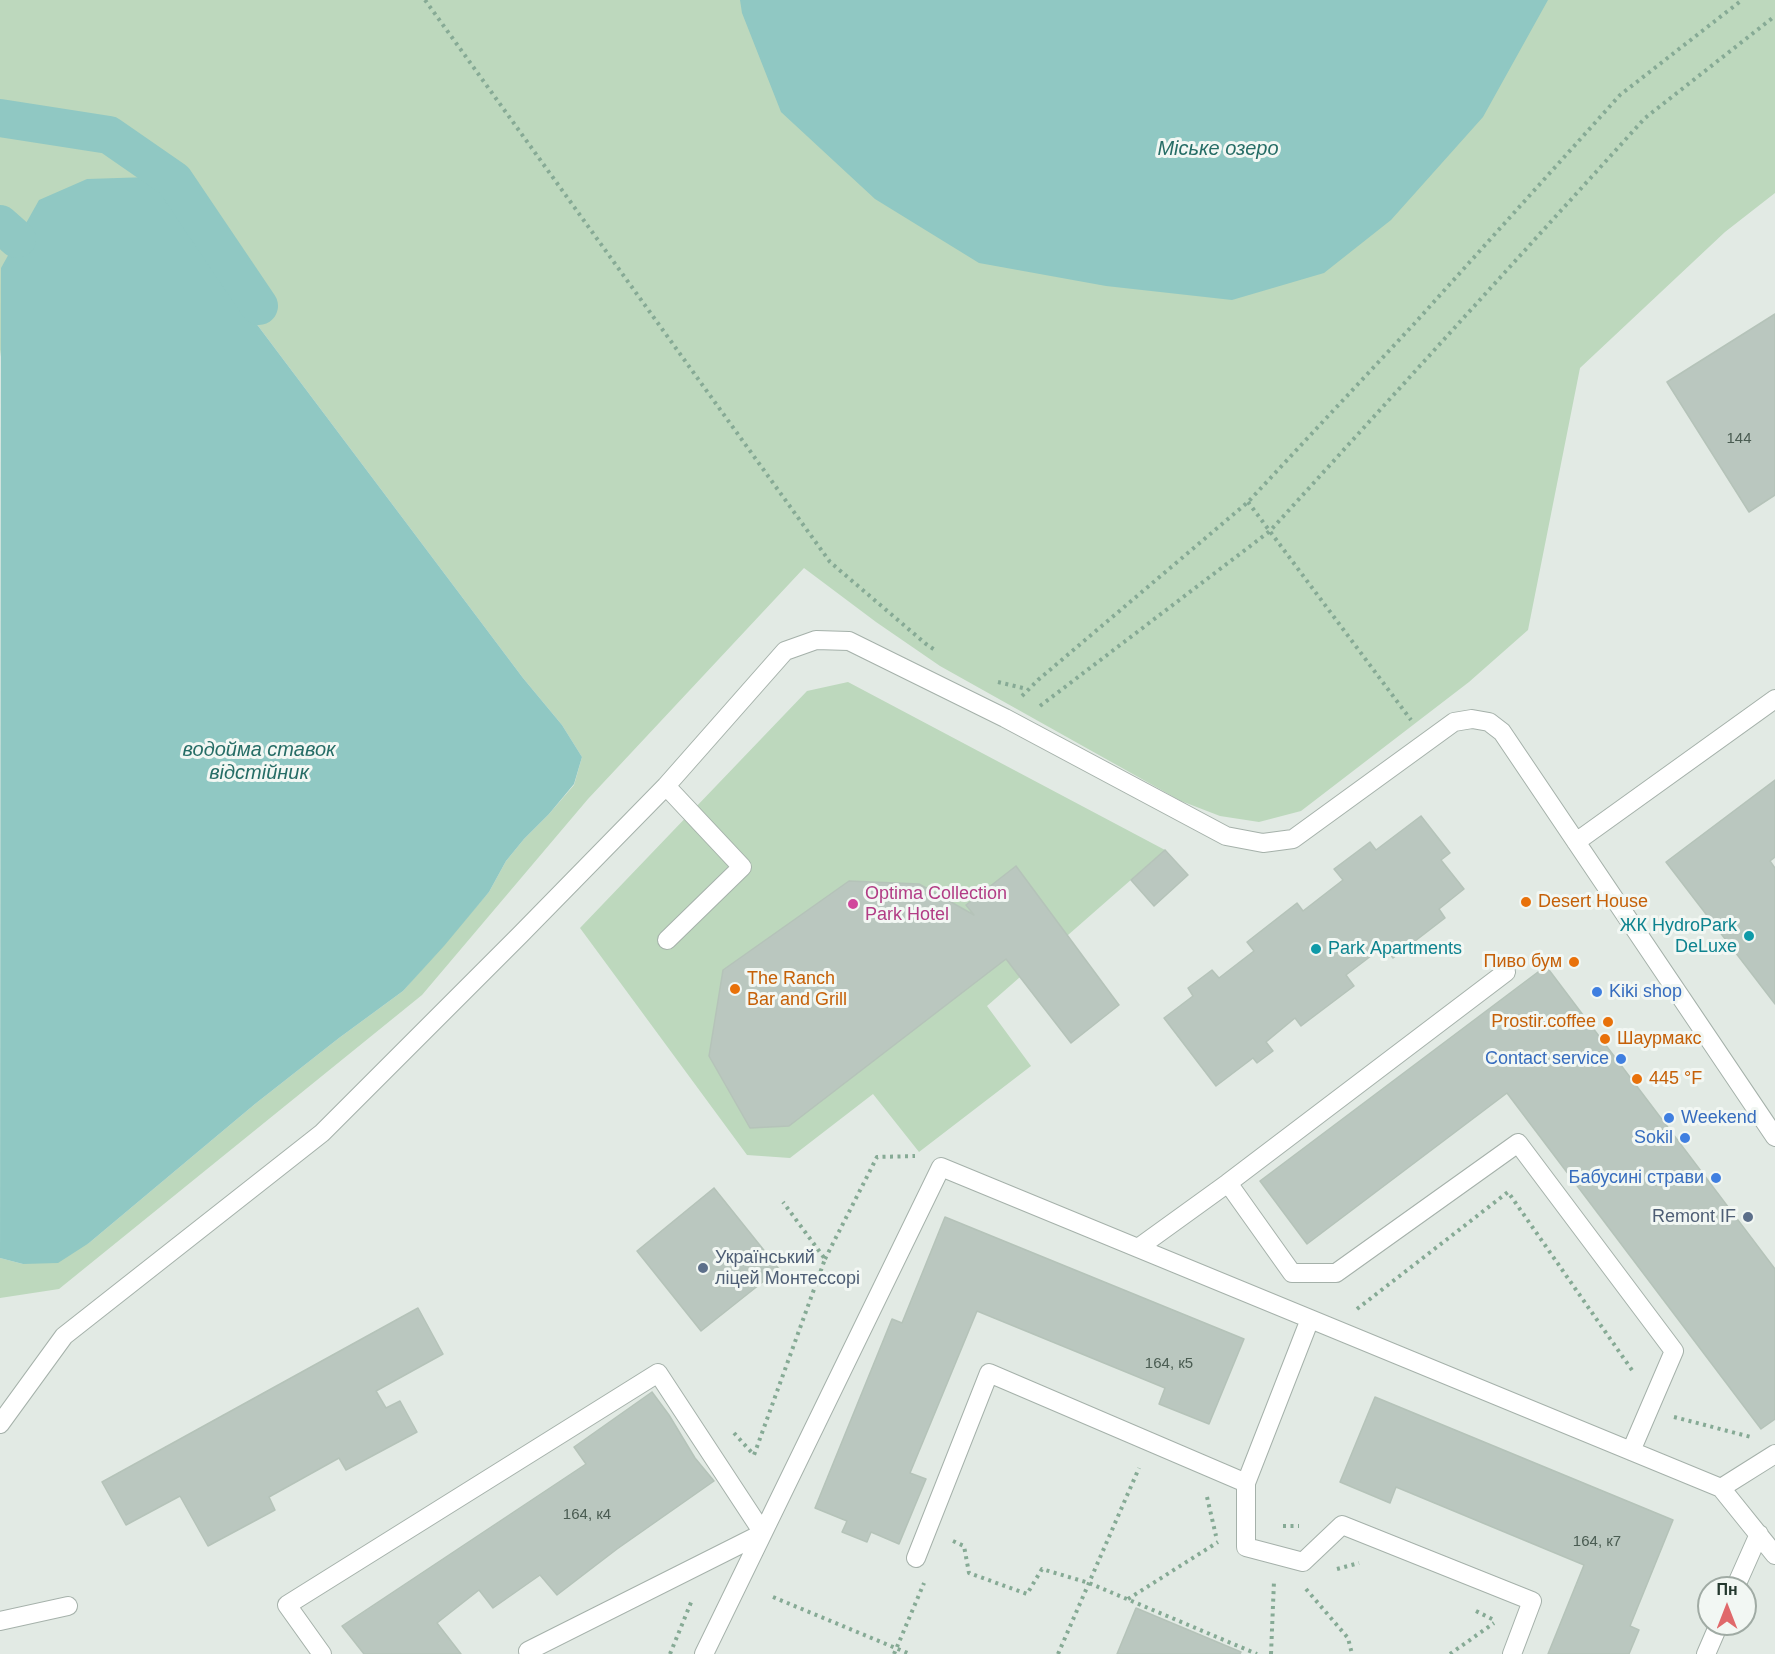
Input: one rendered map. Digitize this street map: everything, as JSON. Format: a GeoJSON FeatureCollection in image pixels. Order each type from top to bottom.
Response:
{"type":"FeatureCollection","features":[{"type":"Feature","properties":{"kind":"street"},"geometry":{"type":"LineString","coordinates":[[0,1424],[64,1335],[322,1132],[666,786],[785,651],[816,640],[849,641],[1010,721],[1226,836],[1263,843],[1293,839],[1454,722],[1472,719],[1489,722],[1502,732],[1775,1137]]}},
{"type":"Feature","properties":{"kind":"street"},"geometry":{"type":"LineString","coordinates":[[1576,842],[1775,699]]}},
{"type":"Feature","properties":{"kind":"street"},"geometry":{"type":"LineString","coordinates":[[666,786],[742,867],[667,940]]}},
{"type":"Feature","properties":{"kind":"street"},"geometry":{"type":"LineString","coordinates":[[1138,1248],[1228,1183],[1506,972]]}},
{"type":"Feature","properties":{"kind":"street"},"geometry":{"type":"LineString","coordinates":[[1228,1183],[1292,1274],[1336,1274],[1518,1143],[1674,1351],[1631,1451]]}},
{"type":"Feature","properties":{"kind":"street"},"geometry":{"type":"LineString","coordinates":[[704,1654],[941,1167],[1721,1488],[1775,1554]]}},
{"type":"Feature","properties":{"kind":"street"},"geometry":{"type":"LineString","coordinates":[[1310,1319],[1246,1483],[1246,1548],[1303,1562],[1342,1525],[1532,1601],[1512,1654]]}},
{"type":"Feature","properties":{"kind":"street"},"geometry":{"type":"LineString","coordinates":[[322,1654],[287,1605],[658,1373],[763,1533]]}},
{"type":"Feature","properties":{"kind":"street"},"geometry":{"type":"LineString","coordinates":[[916,1558],[989,1373],[1246,1483]]}},
{"type":"Feature","properties":{"kind":"street"},"geometry":{"type":"LineString","coordinates":[[1721,1488],[1775,1454]]}},
{"type":"Feature","properties":{"kind":"street"},"geometry":{"type":"LineString","coordinates":[[530,1654],[528,1651],[763,1533]]}},
{"type":"Feature","properties":{"kind":"street"},"geometry":{"type":"LineString","coordinates":[[1740,1576],[1759,1534]]}},
{"type":"Feature","properties":{"kind":"street"},"geometry":{"type":"LineString","coordinates":[[0,1620],[68,1606]]}},
{"type":"Feature","properties":{"kind":"street"},"geometry":{"type":"LineString","coordinates":[[1706,1654],[1714,1636]]}},
{"type":"Feature","properties":{"kind":"path"},"geometry":{"type":"LineString","coordinates":[[425,0],[830,562],[926,644],[942,654]]}},
{"type":"Feature","properties":{"kind":"path"},"geometry":{"type":"LineString","coordinates":[[1010,721],[1027,689],[1248,502],[1414,324],[1620,95],[1742,0]]}},
{"type":"Feature","properties":{"kind":"path"},"geometry":{"type":"LineString","coordinates":[[1010,721],[1269,531],[1645,118],[1775,16]]}},
{"type":"Feature","properties":{"kind":"path"},"geometry":{"type":"LineString","coordinates":[[1248,502],[1394,698]]}},
{"type":"Feature","properties":{"kind":"path"},"geometry":{"type":"LineString","coordinates":[[988,677],[1027,689]]}},
{"type":"Feature","properties":{"kind":"path"},"geometry":{"type":"LineString","coordinates":[[1354,1312],[1509,1192],[1637,1378]]}},
{"type":"Feature","properties":{"kind":"path"},"geometry":{"type":"LineString","coordinates":[[754,1455],[825,1259],[783,1202]]}},
{"type":"Feature","properties":{"kind":"path"},"geometry":{"type":"LineString","coordinates":[[1670,1416],[1755,1438]]}},
{"type":"Feature","properties":{"kind":"path"},"geometry":{"type":"LineString","coordinates":[[1058,1654],[1151,1442]]}},
{"type":"Feature","properties":{"kind":"path"},"geometry":{"type":"LineString","coordinates":[[1206,1493],[1218,1542],[1227,1549]]}},
{"type":"Feature","properties":{"kind":"path"},"geometry":{"type":"LineString","coordinates":[[943,1537],[964,1546],[969,1573],[1027,1594],[1042,1569],[1089,1583],[1257,1654]]}},
{"type":"Feature","properties":{"kind":"path"},"geometry":{"type":"LineString","coordinates":[[1128,1599],[1218,1542]]}},
{"type":"Feature","properties":{"kind":"path"},"geometry":{"type":"LineString","coordinates":[[670,1654],[708,1560]]}},
{"type":"Feature","properties":{"kind":"path"},"geometry":{"type":"LineString","coordinates":[[1331,1570],[1366,1561]]}},
{"type":"Feature","properties":{"kind":"path"},"geometry":{"type":"LineString","coordinates":[[1267,1577],[1274,1578],[1270,1654]]}},
{"type":"Feature","properties":{"kind":"path"},"geometry":{"type":"LineString","coordinates":[[894,1654],[926,1578]]}},
{"type":"Feature","properties":{"kind":"path"},"geometry":{"type":"LineString","coordinates":[[1305,1588],[1348,1638],[1352,1654]]}},
{"type":"Feature","properties":{"kind":"path"},"geometry":{"type":"LineString","coordinates":[[772,1598],[910,1654]]}},
{"type":"Feature","properties":{"kind":"path"},"geometry":{"type":"LineString","coordinates":[[1450,1654],[1497,1621],[1467,1607]]}},
{"type":"Feature","properties":{"kind":"green space"},"geometry":{"type":"Polygon","coordinates":[[[0,0],[1775,0],[1775,193],[1725,232],[1580,368],[1528,630],[1469,682],[1301,811],[1259,822],[1220,816],[1181,801],[940,666],[804,568],[588,799],[422,995],[59,1289],[0,1298],[0,1258],[23,1264],[89,1243],[255,1104],[403,991],[489,892],[506,861],[524,839],[574,785],[582,757],[562,725],[523,678],[219,274],[195,230],[2,342],[0,357],[0,0]]]}},
{"type":"Feature","properties":{"kind":"green space","name":"Optima Collection Park Hotel"},"geometry":{"type":"Polygon","coordinates":[[[848,682],[1165,850],[987,1006],[1031,1066],[919,1152],[873,1094],[790,1158],[747,1155],[580,928],[807,691],[848,682]]]}},
{"type":"Feature","properties":{"kind":"water","name":"Міське озеро"},"geometry":{"type":"Polygon","coordinates":[[[740,0],[1548,0],[1483,117],[1391,220],[1324,273],[1232,300],[1106,286],[979,263],[875,199],[781,112],[742,13],[740,0]]]}},
{"type":"Feature","properties":{"kind":"water","name":"водойма ставок відстійник"},"geometry":{"type":"Polygon","coordinates":[[[149,177],[173,196],[219,274],[523,678],[562,725],[582,757],[574,784],[524,839],[506,861],[489,892],[403,991],[255,1104],[89,1243],[58,1263],[23,1264],[0,1258],[1,268],[39,200],[87,179],[149,177]]]}},
{"type":"Feature","properties":{"kind":"building"},"geometry":{"type":"Polygon","coordinates":[[[1775,314],[1775,495],[1749,512],[1667,382],[1775,314]]]}},
{"type":"Feature","properties":{"kind":"building","name":"ЖК HydroPark DeLuxe"},"geometry":{"type":"Polygon","coordinates":[[[1775,780],[1775,857],[1770,861],[1775,868],[1775,1004],[1666,862],[1775,780]]]}},
{"type":"Feature","properties":{"kind":"building","name":"Park Apartments"},"geometry":{"type":"Polygon","coordinates":[[[1421,816],[1450,853],[1441,860],[1464,889],[1439,909],[1445,918],[1393,958],[1384,946],[1346,975],[1354,986],[1301,1026],[1295,1018],[1266,1042],[1273,1051],[1257,1063],[1253,1058],[1216,1086],[1164,1018],[1193,996],[1188,988],[1212,970],[1219,978],[1254,951],[1247,942],[1297,903],[1303,911],[1343,880],[1334,869],[1370,842],[1376,850],[1421,816]]]}},
{"type":"Feature","properties":{"kind":"building"},"geometry":{"type":"Polygon","coordinates":[[[1165,850],[1188,875],[1154,906],[1131,880],[1165,850]]]}},
{"type":"Feature","properties":{"kind":"building"},"geometry":{"type":"Polygon","coordinates":[[[1016,866],[1119,1005],[1071,1043],[1006,959],[789,1126],[750,1128],[709,1056],[723,970],[849,881],[919,884],[974,915],[966,905],[1016,866]]]}},
{"type":"Feature","properties":{"kind":"building"},"geometry":{"type":"Polygon","coordinates":[[[1546,966],[1775,1269],[1775,1419],[1761,1429],[1507,1093],[1307,1244],[1260,1181],[1546,966]]]}},
{"type":"Feature","properties":{"kind":"building"},"geometry":{"type":"Polygon","coordinates":[[[714,1188],[779,1269],[701,1331],[637,1251],[714,1188]]]}},
{"type":"Feature","properties":{"kind":"building"},"geometry":{"type":"Polygon","coordinates":[[[945,1217],[1244,1339],[1209,1424],[1159,1404],[1165,1388],[977,1311],[910,1473],[926,1479],[899,1544],[871,1532],[867,1542],[842,1532],[847,1521],[815,1508],[892,1319],[902,1323],[945,1217]]]}},
{"type":"Feature","properties":{"kind":"building"},"geometry":{"type":"Polygon","coordinates":[[[418,1308],[443,1354],[376,1391],[386,1408],[400,1401],[417,1432],[346,1470],[339,1458],[269,1497],[275,1510],[208,1546],[180,1496],[126,1525],[102,1482],[418,1308]]]}},
{"type":"Feature","properties":{"kind":"building"},"geometry":{"type":"Polygon","coordinates":[[[652,1392],[695,1458],[714,1481],[617,1549],[557,1595],[540,1575],[493,1608],[479,1590],[437,1623],[461,1654],[364,1654],[342,1626],[586,1464],[574,1447],[652,1392]]]}},
{"type":"Feature","properties":{"kind":"building"},"geometry":{"type":"Polygon","coordinates":[[[1375,1397],[1673,1520],[1630,1626],[1639,1630],[1629,1654],[1548,1654],[1584,1565],[1396,1487],[1390,1503],[1340,1482],[1375,1397]]]}},
{"type":"Feature","properties":{"kind":"building"},"geometry":{"type":"Polygon","coordinates":[[[1136,1608],[1241,1652],[1240,1654],[1117,1654],[1136,1608]]]}},
{"type":"Feature","properties":{"kind":"waterway"},"geometry":{"type":"LineString","coordinates":[[0,118],[109,135],[174,180],[259,306]]}},
{"type":"Feature","properties":{"kind":"waterway"},"geometry":{"type":"LineString","coordinates":[[0,224],[17,239]]}},
{"type":"Feature","properties":{"kind":"place","name":"Desert House"},"geometry":{"type":"Point","coordinates":[1526,902]}},
{"type":"Feature","properties":{"kind":"place","name":"Optima Collection Park Hotel"},"geometry":{"type":"Point","coordinates":[853,904]}},
{"type":"Feature","properties":{"kind":"place","name":"ЖК HydroPark DeLuxe"},"geometry":{"type":"Point","coordinates":[1749,936]}},
{"type":"Feature","properties":{"kind":"place","name":"Park Apartments"},"geometry":{"type":"Point","coordinates":[1316,949]}},
{"type":"Feature","properties":{"kind":"place","name":"Пиво бум"},"geometry":{"type":"Point","coordinates":[1574,962]}},
{"type":"Feature","properties":{"kind":"place","name":"The Ranch Bar and Grill"},"geometry":{"type":"Point","coordinates":[735,989]}},
{"type":"Feature","properties":{"kind":"place","name":"Kiki shop"},"geometry":{"type":"Point","coordinates":[1597,992]}},
{"type":"Feature","properties":{"kind":"place","name":"Prostir.coffee"},"geometry":{"type":"Point","coordinates":[1608,1022]}},
{"type":"Feature","properties":{"kind":"place","name":"Шаурмакс"},"geometry":{"type":"Point","coordinates":[1605,1039]}},
{"type":"Feature","properties":{"kind":"place","name":"Contact service"},"geometry":{"type":"Point","coordinates":[1621,1059]}},
{"type":"Feature","properties":{"kind":"place","name":"445 °F"},"geometry":{"type":"Point","coordinates":[1637,1079]}},
{"type":"Feature","properties":{"kind":"place","name":"Weekend"},"geometry":{"type":"Point","coordinates":[1669,1118]}},
{"type":"Feature","properties":{"kind":"place","name":"Sokil"},"geometry":{"type":"Point","coordinates":[1685,1138]}},
{"type":"Feature","properties":{"kind":"place","name":"Бабусині страви"},"geometry":{"type":"Point","coordinates":[1716,1178]}},
{"type":"Feature","properties":{"kind":"place","name":"Remont IF"},"geometry":{"type":"Point","coordinates":[1748,1217]}},
{"type":"Feature","properties":{"kind":"place","name":"Український ліцей Монтессорі"},"geometry":{"type":"Point","coordinates":[703,1268]}}]}
